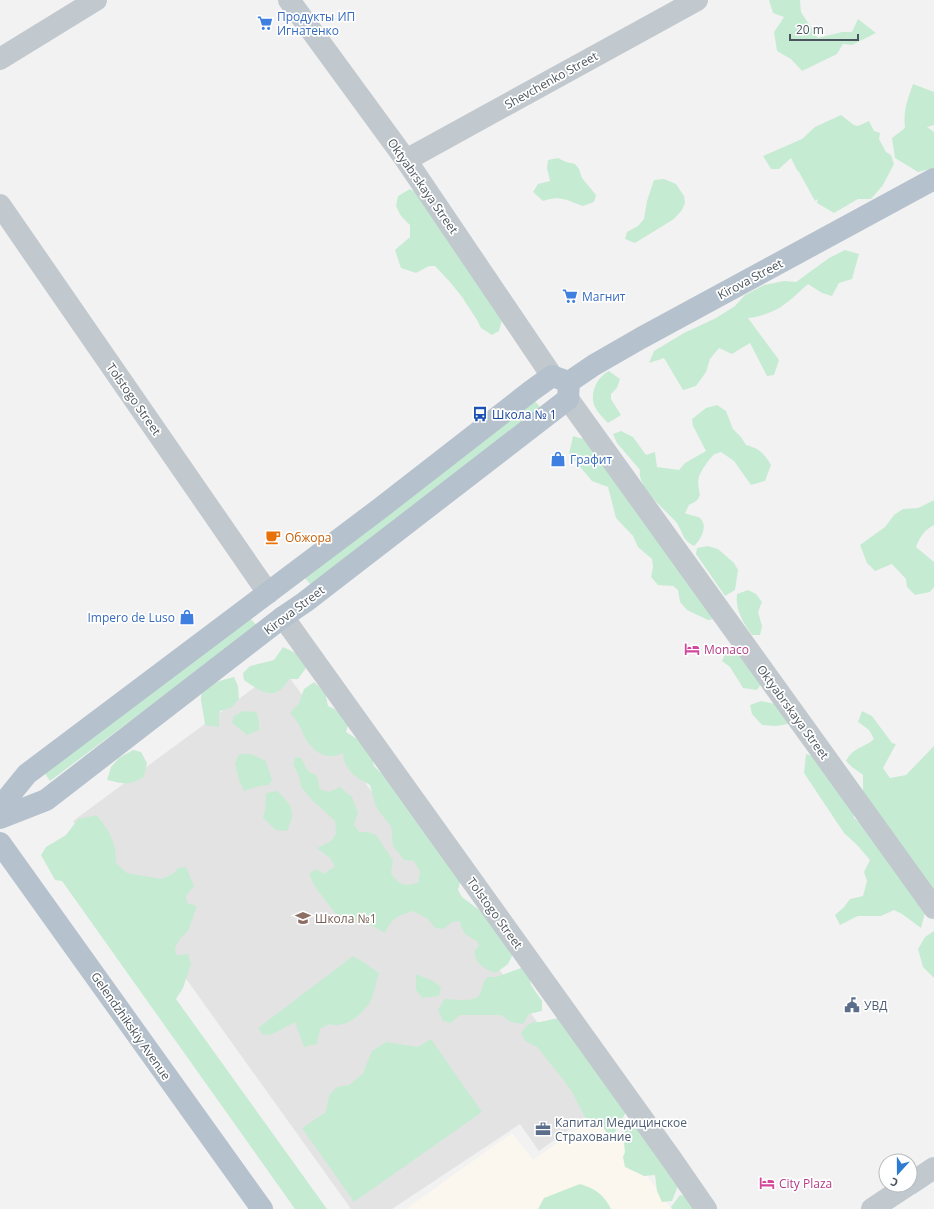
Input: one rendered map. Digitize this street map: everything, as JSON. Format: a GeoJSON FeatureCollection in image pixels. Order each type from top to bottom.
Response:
{"type":"FeatureCollection","features":[{"type":"Feature","properties":{"kind":"main road","name":"Kirova Street"},"geometry":{"type":"LineString","coordinates":[[0,818],[46,800],[283,617],[305,602],[563,386],[594,365],[642,338],[934,180]]}},
{"type":"Feature","properties":{"kind":"main road","name":"Kirova Street"},"geometry":{"type":"LineString","coordinates":[[0,807],[27,774],[378,510],[531,391],[563,386]]}},
{"type":"Feature","properties":{"kind":"main road","name":"Gelendzhikskiy Avenue"},"geometry":{"type":"LineString","coordinates":[[0,843],[262,1209]]}},
{"type":"Feature","properties":{"kind":"street"},"geometry":{"type":"LineString","coordinates":[[0,59],[96,0]]}},
{"type":"Feature","properties":{"kind":"street","name":"Oktyabrskaya Street"},"geometry":{"type":"LineString","coordinates":[[289,0],[406,160],[563,386],[934,908]]}},
{"type":"Feature","properties":{"kind":"street","name":"Shevchenko Street"},"geometry":{"type":"LineString","coordinates":[[406,160],[697,0]]}},
{"type":"Feature","properties":{"kind":"street","name":"Tolstogo Street"},"geometry":{"type":"LineString","coordinates":[[0,205],[268,592]]}},
{"type":"Feature","properties":{"kind":"street","name":"Tolstogo Street"},"geometry":{"type":"LineString","coordinates":[[283,617],[706,1209]]}},
{"type":"Feature","properties":{"kind":"street"},"geometry":{"type":"LineString","coordinates":[[918,1178],[934,1168]]}},
{"type":"Feature","properties":{"kind":"street"},"geometry":{"type":"LineString","coordinates":[[872,1209],[896,1193]]}},
{"type":"Feature","properties":{"kind":"shaded area","name":"Школа №1"},"geometry":{"type":"Polygon","coordinates":[[[282,667],[599,1108],[539,1151],[520,1124],[392,1209],[351,1209],[73,821],[282,667]]]}},
{"type":"Feature","properties":{"kind":"shaded area"},"geometry":{"type":"Polygon","coordinates":[[[601,1113],[671,1209],[406,1209],[512,1133],[533,1160],[601,1113]]]}},
{"type":"Feature","properties":{"kind":"green space"},"geometry":{"type":"Polygon","coordinates":[[[769,0],[800,0],[801,12],[818,38],[842,32],[852,32],[858,19],[876,33],[852,45],[843,44],[837,54],[802,71],[791,59],[777,51],[774,32],[784,17],[773,13],[769,0]]]}},
{"type":"Feature","properties":{"kind":"green space"},"geometry":{"type":"Polygon","coordinates":[[[913,84],[934,92],[934,125],[927,127],[934,132],[934,168],[918,172],[895,158],[892,138],[905,128],[905,111],[913,84]]]}},
{"type":"Feature","properties":{"kind":"green space"},"geometry":{"type":"Polygon","coordinates":[[[841,115],[854,125],[858,126],[869,121],[874,131],[880,133],[879,139],[886,152],[891,155],[894,164],[883,185],[871,199],[858,199],[834,213],[817,203],[818,199],[815,201],[791,158],[779,169],[771,169],[763,156],[802,139],[815,127],[841,115]]]}},
{"type":"Feature","properties":{"kind":"green space"},"geometry":{"type":"Polygon","coordinates":[[[558,158],[575,164],[579,169],[582,178],[596,195],[594,202],[583,206],[559,198],[543,201],[533,192],[538,184],[550,181],[547,168],[548,160],[558,158]]]}},
{"type":"Feature","properties":{"kind":"green space"},"geometry":{"type":"Polygon","coordinates":[[[664,179],[676,184],[684,196],[685,203],[682,210],[674,219],[635,243],[625,239],[627,232],[638,226],[644,219],[647,201],[654,180],[664,179]]]}},
{"type":"Feature","properties":{"kind":"green space"},"geometry":{"type":"Polygon","coordinates":[[[410,189],[428,200],[502,320],[499,331],[492,335],[481,328],[462,297],[435,266],[429,266],[416,273],[401,268],[395,250],[410,237],[410,225],[401,216],[396,206],[398,196],[410,189]]]}},
{"type":"Feature","properties":{"kind":"green space"},"geometry":{"type":"Polygon","coordinates":[[[845,250],[859,254],[852,279],[839,283],[832,296],[822,293],[808,284],[781,307],[774,311],[748,318],[779,360],[774,375],[767,376],[750,343],[732,354],[719,348],[710,359],[706,372],[696,386],[683,390],[664,358],[649,363],[654,351],[684,333],[716,318],[735,306],[745,295],[764,285],[784,281],[796,282],[829,258],[845,250]]]}},
{"type":"Feature","properties":{"kind":"green space"},"geometry":{"type":"Polygon","coordinates":[[[609,371],[620,379],[617,388],[611,394],[611,399],[621,415],[608,423],[595,408],[593,395],[598,381],[609,371]]]}},
{"type":"Feature","properties":{"kind":"green space"},"geometry":{"type":"Polygon","coordinates":[[[533,399],[540,407],[312,586],[303,576],[533,399]]]}},
{"type":"Feature","properties":{"kind":"green space"},"geometry":{"type":"Polygon","coordinates":[[[717,405],[726,411],[733,429],[746,445],[761,452],[771,465],[765,481],[751,485],[734,461],[721,452],[713,455],[703,468],[699,477],[698,486],[700,493],[698,499],[689,505],[685,513],[700,518],[703,521],[703,533],[699,541],[694,546],[687,541],[676,522],[647,491],[640,476],[640,470],[617,443],[613,434],[621,431],[633,437],[646,455],[655,452],[657,467],[679,470],[685,463],[706,451],[693,426],[692,419],[706,408],[717,405]]]}},
{"type":"Feature","properties":{"kind":"green space"},"geometry":{"type":"Polygon","coordinates":[[[573,436],[598,443],[720,618],[708,620],[687,610],[680,602],[678,590],[673,586],[658,585],[651,577],[653,567],[652,559],[638,547],[633,536],[616,518],[608,487],[592,481],[569,454],[573,436]]]}},
{"type":"Feature","properties":{"kind":"green space"},"geometry":{"type":"Polygon","coordinates":[[[934,500],[934,525],[923,534],[916,547],[934,562],[934,587],[930,592],[915,595],[907,587],[906,579],[892,564],[875,571],[867,563],[860,545],[885,527],[894,515],[903,509],[918,508],[934,500]]]}},
{"type":"Feature","properties":{"kind":"green space"},"geometry":{"type":"Polygon","coordinates":[[[708,546],[718,549],[734,563],[738,570],[735,590],[725,596],[696,554],[697,548],[708,546]]]}},
{"type":"Feature","properties":{"kind":"green space"},"geometry":{"type":"Polygon","coordinates":[[[748,590],[756,594],[762,602],[758,612],[762,626],[760,635],[752,635],[738,611],[737,594],[748,590]]]}},
{"type":"Feature","properties":{"kind":"green space"},"geometry":{"type":"Polygon","coordinates":[[[250,618],[257,626],[50,781],[44,772],[250,618]]]}},
{"type":"Feature","properties":{"kind":"green space"},"geometry":{"type":"Polygon","coordinates":[[[283,647],[300,655],[306,668],[298,679],[289,679],[279,691],[274,693],[268,693],[257,689],[244,680],[243,673],[250,666],[274,660],[283,647]]]}},
{"type":"Feature","properties":{"kind":"green space"},"geometry":{"type":"Polygon","coordinates":[[[731,649],[743,656],[763,681],[757,690],[743,688],[730,667],[722,661],[725,654],[731,649]]]}},
{"type":"Feature","properties":{"kind":"green space"},"geometry":{"type":"Polygon","coordinates":[[[234,677],[238,686],[239,699],[231,708],[220,711],[219,727],[205,725],[201,697],[205,689],[214,683],[234,677]]]}},
{"type":"Feature","properties":{"kind":"green space"},"geometry":{"type":"Polygon","coordinates":[[[314,682],[325,692],[328,706],[339,711],[349,722],[346,732],[357,739],[371,753],[374,766],[381,773],[409,785],[461,879],[458,890],[462,897],[482,912],[515,950],[508,964],[496,973],[481,966],[475,956],[474,951],[479,946],[477,941],[465,933],[460,921],[452,922],[444,929],[435,928],[428,919],[413,911],[396,918],[390,924],[385,933],[363,921],[338,917],[315,887],[309,874],[316,869],[324,874],[335,866],[330,858],[317,848],[331,841],[336,834],[335,821],[312,800],[301,787],[299,776],[293,765],[295,757],[301,758],[308,771],[317,776],[320,789],[329,792],[340,787],[352,797],[358,813],[354,824],[359,832],[368,832],[376,835],[393,860],[391,873],[399,883],[408,885],[418,883],[420,872],[414,861],[404,860],[393,846],[391,826],[380,813],[375,804],[370,785],[348,769],[343,753],[327,756],[313,749],[290,713],[299,703],[304,689],[314,682]]]}},
{"type":"Feature","properties":{"kind":"green space"},"geometry":{"type":"Polygon","coordinates":[[[761,701],[780,705],[788,724],[776,726],[762,725],[752,714],[750,705],[761,701]]]}},
{"type":"Feature","properties":{"kind":"green space"},"geometry":{"type":"Polygon","coordinates":[[[243,711],[256,712],[259,720],[259,730],[247,735],[232,723],[234,716],[243,711]]]}},
{"type":"Feature","properties":{"kind":"green space"},"geometry":{"type":"Polygon","coordinates":[[[862,711],[872,716],[892,743],[896,744],[883,768],[890,778],[906,775],[934,746],[934,896],[925,913],[921,928],[894,910],[881,916],[858,916],[840,925],[835,915],[850,899],[863,896],[867,881],[864,872],[870,860],[844,833],[804,773],[806,754],[815,757],[853,806],[854,818],[869,830],[863,801],[863,775],[846,761],[855,750],[874,739],[869,730],[858,722],[862,711]]]}},
{"type":"Feature","properties":{"kind":"green space"},"geometry":{"type":"Polygon","coordinates":[[[133,750],[141,752],[147,763],[144,777],[130,783],[107,780],[111,767],[119,758],[133,750]]]}},
{"type":"Feature","properties":{"kind":"green space"},"geometry":{"type":"Polygon","coordinates":[[[239,754],[251,754],[266,761],[272,780],[269,785],[259,786],[244,791],[239,780],[235,764],[239,754]]]}},
{"type":"Feature","properties":{"kind":"green space"},"geometry":{"type":"Polygon","coordinates":[[[277,791],[286,800],[292,813],[292,818],[287,831],[276,830],[263,818],[266,793],[277,791]]]}},
{"type":"Feature","properties":{"kind":"green space"},"geometry":{"type":"Polygon","coordinates":[[[97,815],[109,832],[115,847],[116,863],[127,873],[161,879],[173,874],[178,868],[186,867],[194,886],[186,896],[187,903],[197,906],[188,931],[180,939],[175,948],[176,955],[188,954],[191,964],[183,988],[176,999],[327,1209],[295,1209],[62,881],[55,880],[41,855],[46,847],[66,835],[78,819],[97,815]]]}},
{"type":"Feature","properties":{"kind":"green space"},"geometry":{"type":"Polygon","coordinates":[[[934,931],[934,978],[923,967],[918,949],[925,937],[934,931]]]}},
{"type":"Feature","properties":{"kind":"green space"},"geometry":{"type":"Polygon","coordinates":[[[353,956],[379,973],[374,994],[368,1005],[359,1015],[342,1025],[330,1024],[320,1029],[317,1044],[304,1047],[295,1022],[273,1034],[263,1035],[258,1028],[353,956]]]}},
{"type":"Feature","properties":{"kind":"green space"},"geometry":{"type":"Polygon","coordinates":[[[521,968],[528,970],[531,985],[542,1001],[542,1011],[529,1014],[523,1024],[511,1022],[501,1015],[460,1015],[451,1023],[443,1021],[438,1010],[444,999],[474,999],[480,994],[488,977],[496,977],[521,968]]]}},
{"type":"Feature","properties":{"kind":"green space"},"geometry":{"type":"Polygon","coordinates":[[[416,974],[433,981],[441,987],[439,996],[422,998],[416,990],[416,974]]]}},
{"type":"Feature","properties":{"kind":"green space"},"geometry":{"type":"Polygon","coordinates":[[[558,1018],[626,1102],[625,1114],[611,1139],[598,1120],[587,1121],[565,1082],[537,1047],[525,1041],[521,1033],[526,1026],[533,1022],[558,1018]]]}},
{"type":"Feature","properties":{"kind":"green space"},"geometry":{"type":"Polygon","coordinates":[[[431,1039],[482,1112],[354,1202],[302,1128],[326,1112],[329,1095],[337,1087],[349,1085],[363,1073],[372,1051],[386,1042],[418,1047],[431,1039]]]}},
{"type":"Feature","properties":{"kind":"green space"},"geometry":{"type":"Polygon","coordinates":[[[630,1122],[638,1122],[678,1186],[672,1201],[662,1202],[657,1191],[655,1175],[644,1176],[625,1167],[623,1157],[625,1152],[625,1131],[630,1122]]]}},
{"type":"Feature","properties":{"kind":"green space"},"geometry":{"type":"Polygon","coordinates":[[[580,1184],[598,1193],[611,1209],[538,1209],[544,1198],[580,1184]]]}},
{"type":"Feature","properties":{"kind":"green space"},"geometry":{"type":"Polygon","coordinates":[[[680,1195],[690,1197],[699,1209],[672,1209],[671,1207],[680,1195]]]}},
{"type":"Feature","properties":{"kind":"place","name":"Продукты ИП Игнатенко"},"geometry":{"type":"Point","coordinates":[265,23]}},
{"type":"Feature","properties":{"kind":"place","name":"Магнит"},"geometry":{"type":"Point","coordinates":[570,296]}},
{"type":"Feature","properties":{"kind":"place","name":"Школа № 1"},"geometry":{"type":"Point","coordinates":[480,414]}},
{"type":"Feature","properties":{"kind":"place","name":"Графит"},"geometry":{"type":"Point","coordinates":[558,459]}},
{"type":"Feature","properties":{"kind":"place","name":"Обжора"},"geometry":{"type":"Point","coordinates":[273,537]}},
{"type":"Feature","properties":{"kind":"place","name":"Impero de Luso"},"geometry":{"type":"Point","coordinates":[187,617]}},
{"type":"Feature","properties":{"kind":"place","name":"Monaco"},"geometry":{"type":"Point","coordinates":[692,649]}},
{"type":"Feature","properties":{"kind":"place","name":"Школа №1"},"geometry":{"type":"Point","coordinates":[303,918]}},
{"type":"Feature","properties":{"kind":"place","name":"УВД"},"geometry":{"type":"Point","coordinates":[852,1005]}},
{"type":"Feature","properties":{"kind":"place","name":"Капитал Медицинское Страхование"},"geometry":{"type":"Point","coordinates":[543,1129]}},
{"type":"Feature","properties":{"kind":"place","name":"City Plaza"},"geometry":{"type":"Point","coordinates":[767,1183]}}]}
